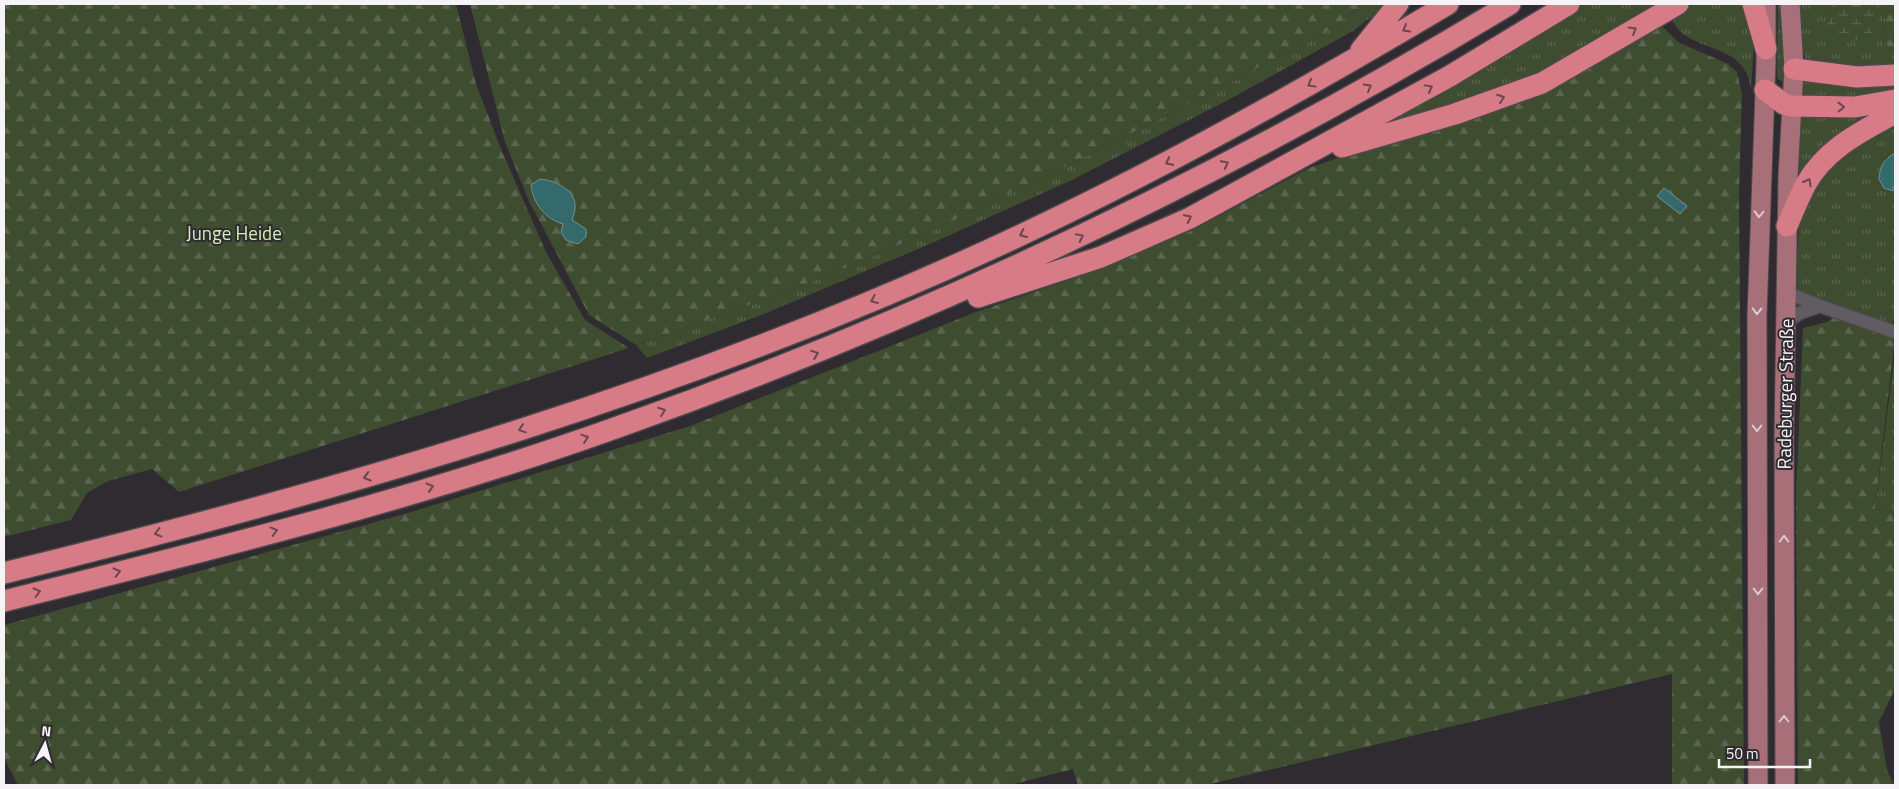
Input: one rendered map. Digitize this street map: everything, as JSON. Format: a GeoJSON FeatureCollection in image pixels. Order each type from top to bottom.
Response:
{"type":"FeatureCollection","features":[{"type":"Feature","properties":{"kind":"highway"},"geometry":{"type":"LineString","coordinates":[[1353,60],[1398,4]]}},
{"type":"Feature","properties":{"kind":"highway"},"geometry":{"type":"LineString","coordinates":[[4,572],[268,505],[391,470],[569,414],[746,351],[898,290],[1019,236],[1232,130],[1448,4]]}},
{"type":"Feature","properties":{"kind":"highway"},"geometry":{"type":"LineString","coordinates":[[4,600],[208,549],[388,500],[567,445],[760,375],[940,302],[1142,207],[1249,152],[1362,90],[1510,4]]}},
{"type":"Feature","properties":{"kind":"highway"},"geometry":{"type":"LineString","coordinates":[[940,302],[978,298],[1101,257],[1174,225],[1295,162],[1450,76],[1569,4]]}},
{"type":"Feature","properties":{"kind":"highway"},"geometry":{"type":"LineString","coordinates":[[1753,4],[1766,49]]}},
{"type":"Feature","properties":{"kind":"highway"},"geometry":{"type":"LineString","coordinates":[[1295,162],[1520,92],[1554,76],[1667,10]]}},
{"type":"Feature","properties":{"kind":"highway"},"geometry":{"type":"LineString","coordinates":[[1794,69],[1857,77],[1895,75]]}},
{"type":"Feature","properties":{"kind":"highway"},"geometry":{"type":"LineString","coordinates":[[1765,90],[1784,104],[1792,106],[1855,107],[1895,100]]}},
{"type":"Feature","properties":{"kind":"highway"},"geometry":{"type":"LineString","coordinates":[[1787,226],[1806,184],[1828,154],[1845,141],[1895,113]]}},
{"type":"Feature","properties":{"kind":"main road","name":"Radeburger Straße"},"geometry":{"type":"LineString","coordinates":[[1758,785],[1757,298],[1765,90],[1766,4]]}},
{"type":"Feature","properties":{"kind":"main road","name":"Radeburger Straße"},"geometry":{"type":"LineString","coordinates":[[1784,785],[1786,292],[1794,69],[1790,4]]}},
{"type":"Feature","properties":{"kind":"street"},"geometry":{"type":"LineString","coordinates":[[1786,292],[1895,332]]}},
{"type":"Feature","properties":{"kind":"street"},"geometry":{"type":"LineString","coordinates":[[1786,322],[1800,313],[1820,306]]}},
{"type":"Feature","properties":{"kind":"green space","name":"Junge Heide"},"geometry":{"type":"Polygon","coordinates":[[[4,4],[456,4],[476,84],[501,149],[546,252],[585,320],[629,348],[179,492],[152,469],[108,481],[87,493],[71,520],[4,537],[4,4]]]}},
{"type":"Feature","properties":{"kind":"green space"},"geometry":{"type":"Polygon","coordinates":[[[470,4],[1364,4],[1330,30],[1123,138],[965,215],[810,282],[636,345],[589,315],[529,201],[505,142],[470,4]]]}},
{"type":"Feature","properties":{"kind":"green space"},"geometry":{"type":"Polygon","coordinates":[[[1364,4],[1388,4],[1353,31],[1232,98],[1070,181],[932,243],[764,314],[647,358],[636,345],[810,282],[965,215],[1122,138],[1330,30],[1364,4]]]}},
{"type":"Feature","properties":{"kind":"green space"},"geometry":{"type":"Polygon","coordinates":[[[1584,4],[1655,4],[1654,11],[1509,91],[1387,124],[1510,53],[1584,4]]]}},
{"type":"Feature","properties":{"kind":"green space"},"geometry":{"type":"Polygon","coordinates":[[[1694,4],[1742,4],[1751,23],[1753,34],[1751,91],[1749,78],[1744,68],[1737,61],[1685,35],[1670,17],[1694,4]]]}},
{"type":"Feature","properties":{"kind":"green space"},"geometry":{"type":"Polygon","coordinates":[[[1778,4],[1782,4],[1784,18],[1783,82],[1777,78],[1778,4]]]}},
{"type":"Feature","properties":{"kind":"green space"},"geometry":{"type":"Polygon","coordinates":[[[1798,4],[1833,4],[1826,16],[1879,18],[1879,4],[1887,4],[1883,44],[1895,48],[1895,68],[1880,70],[1807,62],[1801,46],[1798,4]]]}},
{"type":"Feature","properties":{"kind":"green space"},"geometry":{"type":"Polygon","coordinates":[[[1833,4],[1879,4],[1879,18],[1871,36],[1847,42],[1835,38],[1828,26],[1826,16],[1833,4]]]}},
{"type":"Feature","properties":{"kind":"green space"},"geometry":{"type":"Polygon","coordinates":[[[1887,4],[1895,4],[1895,48],[1883,44],[1887,4]]]}},
{"type":"Feature","properties":{"kind":"green space"},"geometry":{"type":"Polygon","coordinates":[[[1660,24],[1678,42],[1728,64],[1737,72],[1742,94],[1739,195],[1744,785],[1672,785],[1672,674],[1206,785],[1078,785],[1073,769],[1010,785],[18,785],[4,758],[4,625],[408,513],[690,426],[976,312],[1104,268],[1193,230],[1309,168],[1378,144],[1660,24]]]}},
{"type":"Feature","properties":{"kind":"green space"},"geometry":{"type":"Polygon","coordinates":[[[1800,78],[1895,81],[1895,97],[1801,101],[1800,78]]]}},
{"type":"Feature","properties":{"kind":"green space"},"geometry":{"type":"Polygon","coordinates":[[[1881,110],[1795,197],[1798,113],[1881,110]]]}},
{"type":"Feature","properties":{"kind":"green space"},"geometry":{"type":"Polygon","coordinates":[[[1895,119],[1895,153],[1886,158],[1880,170],[1893,191],[1893,187],[1895,187],[1895,317],[1892,324],[1807,295],[1798,289],[1795,280],[1800,217],[1820,169],[1895,119]]]}},
{"type":"Feature","properties":{"kind":"green space"},"geometry":{"type":"Polygon","coordinates":[[[1834,317],[1895,338],[1875,509],[1895,513],[1895,689],[1879,722],[1887,770],[1894,785],[1798,785],[1796,497],[1803,328],[1827,322],[1834,317]]]}},
{"type":"Feature","properties":{"kind":"green space"},"geometry":{"type":"Polygon","coordinates":[[[1895,352],[1895,513],[1875,509],[1895,352]]]}},
{"type":"Feature","properties":{"kind":"water"},"geometry":{"type":"Polygon","coordinates":[[[1895,153],[1895,187],[1893,187],[1893,191],[1884,188],[1879,179],[1883,163],[1895,153]]]}},
{"type":"Feature","properties":{"kind":"water"},"geometry":{"type":"Polygon","coordinates":[[[540,179],[552,181],[564,187],[572,196],[575,208],[572,220],[586,229],[586,237],[578,244],[566,240],[561,232],[563,224],[545,214],[537,204],[531,185],[540,179]]]}},
{"type":"Feature","properties":{"kind":"water"},"geometry":{"type":"Polygon","coordinates":[[[1664,188],[1687,206],[1680,214],[1657,196],[1664,188]]]}}]}
